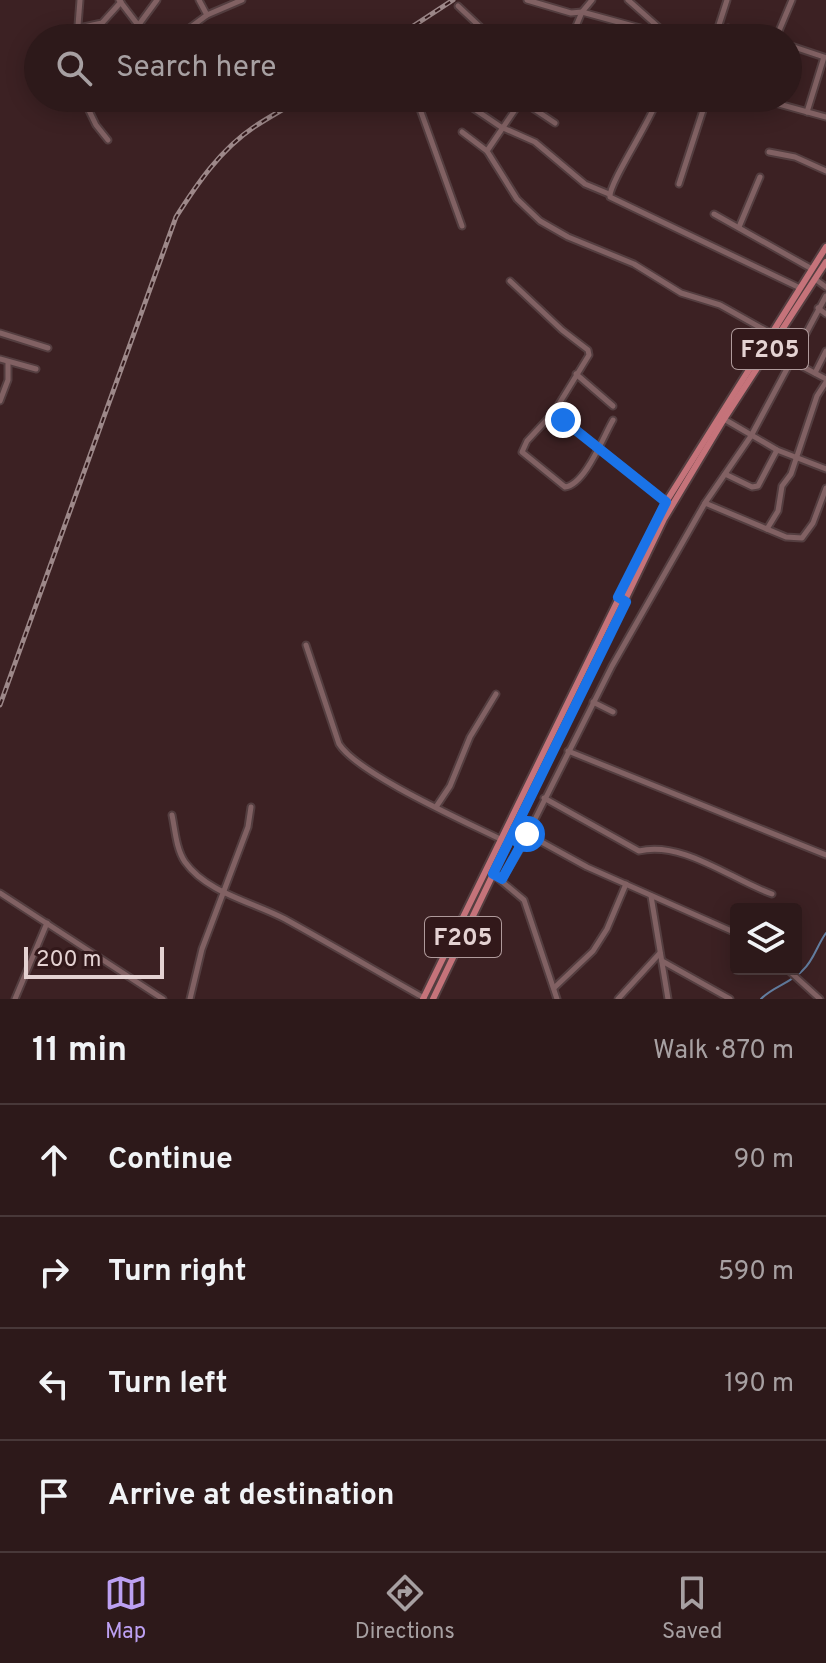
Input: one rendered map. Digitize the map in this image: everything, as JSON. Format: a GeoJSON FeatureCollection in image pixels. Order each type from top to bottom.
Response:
{"type":"FeatureCollection","features":[{"type":"Feature","properties":{"kind":"main road","name":"F205"},"geometry":{"type":"LineString","coordinates":[[424,998],[666,502],[826,247]]}},
{"type":"Feature","properties":{"kind":"main road","name":"F205"},"geometry":{"type":"LineString","coordinates":[[433,999],[664,519],[724,419],[826,262]]}},
{"type":"Feature","properties":{"kind":"main road"},"geometry":{"type":"LineString","coordinates":[[618,597],[626,602]]}},
{"type":"Feature","properties":{"kind":"street"},"geometry":{"type":"LineString","coordinates":[[79,24],[80,0]]}},
{"type":"Feature","properties":{"kind":"street"},"geometry":{"type":"LineString","coordinates":[[139,24],[157,0]]}},
{"type":"Feature","properties":{"kind":"street"},"geometry":{"type":"LineString","coordinates":[[199,0],[207,15]]}},
{"type":"Feature","properties":{"kind":"street"},"geometry":{"type":"LineString","coordinates":[[195,24],[207,15],[242,0]]}},
{"type":"Feature","properties":{"kind":"street"},"geometry":{"type":"LineString","coordinates":[[527,0],[625,24]]}},
{"type":"Feature","properties":{"kind":"street"},"geometry":{"type":"LineString","coordinates":[[577,24],[592,0]]}},
{"type":"Feature","properties":{"kind":"street"},"geometry":{"type":"LineString","coordinates":[[628,0],[655,24]]}},
{"type":"Feature","properties":{"kind":"street"},"geometry":{"type":"LineString","coordinates":[[719,24],[727,0]]}},
{"type":"Feature","properties":{"kind":"street"},"geometry":{"type":"LineString","coordinates":[[782,24],[792,0]]}},
{"type":"Feature","properties":{"kind":"street"},"geometry":{"type":"LineString","coordinates":[[97,24],[102,23],[120,1],[137,24]]}},
{"type":"Feature","properties":{"kind":"street"},"geometry":{"type":"LineString","coordinates":[[458,6],[477,24]]}},
{"type":"Feature","properties":{"kind":"street"},"geometry":{"type":"LineString","coordinates":[[802,49],[825,55],[807,112]]}},
{"type":"Feature","properties":{"kind":"street"},"geometry":{"type":"LineString","coordinates":[[802,111],[826,117]]}},
{"type":"Feature","properties":{"kind":"street"},"geometry":{"type":"LineString","coordinates":[[90,112],[108,140]]}},
{"type":"Feature","properties":{"kind":"street"},"geometry":{"type":"LineString","coordinates":[[421,112],[462,226]]}},
{"type":"Feature","properties":{"kind":"street"},"geometry":{"type":"LineString","coordinates":[[479,112],[501,127],[535,142],[585,184],[609,194],[619,203],[800,288]]}},
{"type":"Feature","properties":{"kind":"street"},"geometry":{"type":"LineString","coordinates":[[487,151],[511,112]]}},
{"type":"Feature","properties":{"kind":"street"},"geometry":{"type":"LineString","coordinates":[[539,112],[555,123]]}},
{"type":"Feature","properties":{"kind":"street"},"geometry":{"type":"LineString","coordinates":[[609,194],[611,185],[654,112]]}},
{"type":"Feature","properties":{"kind":"street"},"geometry":{"type":"LineString","coordinates":[[679,184],[702,112]]}},
{"type":"Feature","properties":{"kind":"street"},"geometry":{"type":"LineString","coordinates":[[462,132],[487,151],[517,199],[540,221],[568,237],[634,264],[681,293],[720,305],[772,334]]}},
{"type":"Feature","properties":{"kind":"street"},"geometry":{"type":"LineString","coordinates":[[769,152],[795,157],[826,171]]}},
{"type":"Feature","properties":{"kind":"street"},"geometry":{"type":"LineString","coordinates":[[739,227],[760,177]]}},
{"type":"Feature","properties":{"kind":"street"},"geometry":{"type":"LineString","coordinates":[[714,214],[812,269]]}},
{"type":"Feature","properties":{"kind":"street"},"geometry":{"type":"LineString","coordinates":[[815,279],[826,287]]}},
{"type":"Feature","properties":{"kind":"street"},"geometry":{"type":"LineString","coordinates":[[510,281],[562,330],[586,347],[589,355],[554,412],[541,424],[523,452],[557,481],[569,487],[575,484],[598,450],[613,420]]}},
{"type":"Feature","properties":{"kind":"street"},"geometry":{"type":"LineString","coordinates":[[502,879],[593,702],[705,503],[751,436],[826,296]]}},
{"type":"Feature","properties":{"kind":"street"},"geometry":{"type":"LineString","coordinates":[[818,308],[826,314]]}},
{"type":"Feature","properties":{"kind":"street"},"geometry":{"type":"LineString","coordinates":[[0,333],[48,348]]}},
{"type":"Feature","properties":{"kind":"street"},"geometry":{"type":"LineString","coordinates":[[815,373],[826,351]]}},
{"type":"Feature","properties":{"kind":"street"},"geometry":{"type":"LineString","coordinates":[[0,359],[36,369]]}},
{"type":"Feature","properties":{"kind":"street"},"geometry":{"type":"LineString","coordinates":[[767,529],[778,511],[781,489],[796,459],[817,396],[826,381],[792,361]]}},
{"type":"Feature","properties":{"kind":"street"},"geometry":{"type":"LineString","coordinates":[[0,401],[8,380],[8,362]]}},
{"type":"Feature","properties":{"kind":"street"},"geometry":{"type":"LineString","coordinates":[[576,374],[613,406]]}},
{"type":"Feature","properties":{"kind":"street"},"geometry":{"type":"LineString","coordinates":[[554,412],[666,502]]}},
{"type":"Feature","properties":{"kind":"street"},"geometry":{"type":"LineString","coordinates":[[724,419],[777,450],[826,469]]}},
{"type":"Feature","properties":{"kind":"street"},"geometry":{"type":"LineString","coordinates":[[725,474],[752,487],[758,486],[777,450]]}},
{"type":"Feature","properties":{"kind":"street"},"geometry":{"type":"LineString","coordinates":[[705,503],[786,537],[802,538],[807,535],[826,488]]}},
{"type":"Feature","properties":{"kind":"street"},"geometry":{"type":"LineString","coordinates":[[306,645],[339,744],[345,752],[375,773],[502,840]]}},
{"type":"Feature","properties":{"kind":"street"},"geometry":{"type":"LineString","coordinates":[[436,807],[450,786],[470,737],[496,694]]}},
{"type":"Feature","properties":{"kind":"street"},"geometry":{"type":"LineString","coordinates":[[593,702],[613,712]]}},
{"type":"Feature","properties":{"kind":"street"},"geometry":{"type":"LineString","coordinates":[[568,751],[826,855]]}},
{"type":"Feature","properties":{"kind":"street"},"geometry":{"type":"LineString","coordinates":[[544,798],[639,851],[648,848],[670,850],[714,866],[772,894]]}},
{"type":"Feature","properties":{"kind":"street"},"geometry":{"type":"LineString","coordinates":[[190,999],[202,949],[248,827],[251,807]]}},
{"type":"Feature","properties":{"kind":"street"},"geometry":{"type":"LineString","coordinates":[[172,815],[179,848],[185,861],[200,877],[223,892],[283,918],[424,998]]}},
{"type":"Feature","properties":{"kind":"street"},"geometry":{"type":"LineString","coordinates":[[527,834],[587,867],[730,930]]}},
{"type":"Feature","properties":{"kind":"street"},"geometry":{"type":"LineString","coordinates":[[493,874],[524,900],[557,999]]}},
{"type":"Feature","properties":{"kind":"street"},"geometry":{"type":"LineString","coordinates":[[554,988],[593,951],[607,929],[626,884]]}},
{"type":"Feature","properties":{"kind":"street"},"geometry":{"type":"LineString","coordinates":[[0,893],[163,999]]}},
{"type":"Feature","properties":{"kind":"street"},"geometry":{"type":"LineString","coordinates":[[651,895],[668,999]]}},
{"type":"Feature","properties":{"kind":"street"},"geometry":{"type":"LineString","coordinates":[[15,999],[47,923]]}},
{"type":"Feature","properties":{"kind":"street"},"geometry":{"type":"LineString","coordinates":[[618,999],[661,952]]}},
{"type":"Feature","properties":{"kind":"street"},"geometry":{"type":"LineString","coordinates":[[662,961],[730,999]]}},
{"type":"Feature","properties":{"kind":"street"},"geometry":{"type":"LineString","coordinates":[[794,975],[820,999]]}},
{"type":"Feature","properties":{"kind":"waterway"},"geometry":{"type":"LineString","coordinates":[[761,999],[803,970],[826,933]]}},
{"type":"Feature","properties":{"kind":"railway"},"geometry":{"type":"LineString","coordinates":[[416,24],[453,0]]}},
{"type":"Feature","properties":{"kind":"railway"},"geometry":{"type":"LineString","coordinates":[[0,705],[176,217],[201,180],[230,146],[279,112]]}},
{"type":"Feature","properties":{"kind":"route"},"geometry":{"type":"LineString","coordinates":[[527,834],[502,879],[493,874],[626,602],[618,597],[666,502],[563,420]]}}]}
